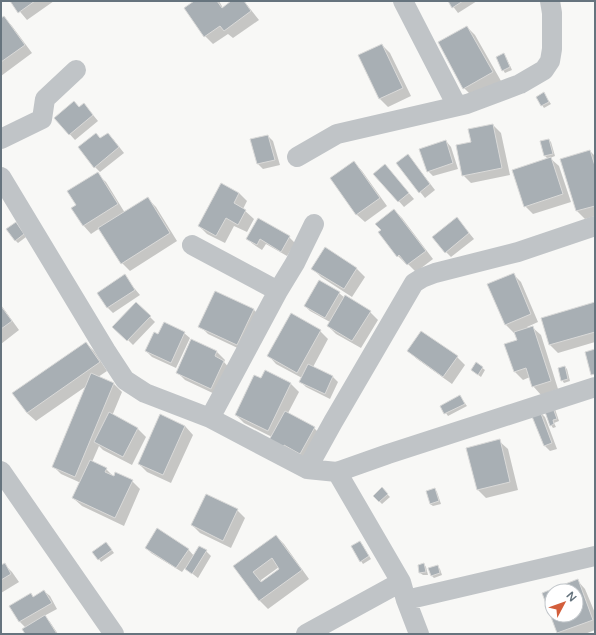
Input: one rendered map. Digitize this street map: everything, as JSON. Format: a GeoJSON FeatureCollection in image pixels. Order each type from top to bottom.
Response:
{"type":"FeatureCollection","features":[{"type":"Feature","properties":{"kind":"street"},"geometry":{"type":"LineString","coordinates":[[403,1],[457,106]]}},
{"type":"Feature","properties":{"kind":"street"},"geometry":{"type":"LineString","coordinates":[[297,157],[337,134],[457,106],[520,84],[544,70],[550,61],[552,49],[552,13],[550,1]]}},
{"type":"Feature","properties":{"kind":"street"},"geometry":{"type":"LineString","coordinates":[[1,139],[42,119],[45,99],[76,70]]}},
{"type":"Feature","properties":{"kind":"street"},"geometry":{"type":"LineString","coordinates":[[1,177],[125,380],[145,393],[210,418],[308,469],[337,472],[595,387]]}},
{"type":"Feature","properties":{"kind":"street"},"geometry":{"type":"LineString","coordinates":[[210,418],[314,224]]}},
{"type":"Feature","properties":{"kind":"street"},"geometry":{"type":"LineString","coordinates":[[308,469],[337,415],[414,283],[435,273],[518,252],[595,226]]}},
{"type":"Feature","properties":{"kind":"street"},"geometry":{"type":"LineString","coordinates":[[192,245],[278,291]]}},
{"type":"Feature","properties":{"kind":"street"},"geometry":{"type":"LineString","coordinates":[[1,471],[114,634]]}},
{"type":"Feature","properties":{"kind":"street"},"geometry":{"type":"LineString","coordinates":[[337,472],[403,591],[419,634]]}},
{"type":"Feature","properties":{"kind":"street"},"geometry":{"type":"LineString","coordinates":[[306,634],[403,591],[593,561]]}},
{"type":"Feature","properties":{"kind":"building"},"geometry":{"type":"Polygon","coordinates":[[[10,1],[35,1],[18,13],[10,1]]]}},
{"type":"Feature","properties":{"kind":"building"},"geometry":{"type":"Polygon","coordinates":[[[194,1],[217,1],[222,8],[231,1],[244,1],[251,11],[224,31],[220,26],[204,37],[184,8],[194,1]]]}},
{"type":"Feature","properties":{"kind":"building"},"geometry":{"type":"Polygon","coordinates":[[[448,1],[463,1],[452,8],[448,1]]]}},
{"type":"Feature","properties":{"kind":"building"},"geometry":{"type":"Polygon","coordinates":[[[4,16],[25,45],[1,62],[1,18],[4,16]]]}},
{"type":"Feature","properties":{"kind":"building"},"geometry":{"type":"Polygon","coordinates":[[[467,26],[493,72],[463,89],[438,42],[467,26]]]}},
{"type":"Feature","properties":{"kind":"building"},"geometry":{"type":"Polygon","coordinates":[[[382,44],[403,88],[379,99],[358,55],[382,44]]]}},
{"type":"Feature","properties":{"kind":"building"},"geometry":{"type":"Polygon","coordinates":[[[504,53],[510,67],[502,71],[496,57],[504,53]]]}},
{"type":"Feature","properties":{"kind":"building"},"geometry":{"type":"Polygon","coordinates":[[[544,92],[549,102],[541,106],[536,97],[544,92]]]}},
{"type":"Feature","properties":{"kind":"building"},"geometry":{"type":"Polygon","coordinates":[[[74,101],[79,107],[84,103],[93,115],[69,135],[54,118],[74,101]]]}},
{"type":"Feature","properties":{"kind":"building"},"geometry":{"type":"Polygon","coordinates":[[[493,124],[502,168],[462,176],[456,145],[471,142],[468,129],[493,124]]]}},
{"type":"Feature","properties":{"kind":"building"},"geometry":{"type":"Polygon","coordinates":[[[96,133],[100,138],[108,133],[119,147],[94,168],[78,147],[96,133]]]}},
{"type":"Feature","properties":{"kind":"building"},"geometry":{"type":"Polygon","coordinates":[[[268,135],[275,160],[257,164],[250,139],[268,135]]]}},
{"type":"Feature","properties":{"kind":"building"},"geometry":{"type":"Polygon","coordinates":[[[549,139],[553,154],[544,156],[540,141],[549,139]]]}},
{"type":"Feature","properties":{"kind":"building"},"geometry":{"type":"Polygon","coordinates":[[[446,140],[453,163],[427,172],[419,149],[446,140]]]}},
{"type":"Feature","properties":{"kind":"building"},"geometry":{"type":"Polygon","coordinates":[[[590,150],[595,166],[595,206],[576,211],[560,159],[590,150]]]}},
{"type":"Feature","properties":{"kind":"building"},"geometry":{"type":"Polygon","coordinates":[[[408,154],[430,184],[419,193],[396,163],[408,154]]]}},
{"type":"Feature","properties":{"kind":"building"},"geometry":{"type":"Polygon","coordinates":[[[551,157],[563,194],[524,207],[512,170],[551,157]]]}},
{"type":"Feature","properties":{"kind":"building"},"geometry":{"type":"Polygon","coordinates":[[[354,161],[380,198],[356,215],[330,178],[354,161]]]}},
{"type":"Feature","properties":{"kind":"building"},"geometry":{"type":"Polygon","coordinates":[[[385,164],[409,193],[398,202],[373,174],[385,164]]]}},
{"type":"Feature","properties":{"kind":"building"},"geometry":{"type":"Polygon","coordinates":[[[98,172],[118,204],[83,226],[71,208],[76,205],[67,191],[98,172]]]}},
{"type":"Feature","properties":{"kind":"building"},"geometry":{"type":"Polygon","coordinates":[[[221,183],[239,193],[234,203],[246,210],[238,225],[226,218],[216,236],[198,226],[221,183]]]}},
{"type":"Feature","properties":{"kind":"building"},"geometry":{"type":"Polygon","coordinates":[[[148,197],[170,233],[121,264],[98,228],[148,197]]]}},
{"type":"Feature","properties":{"kind":"building"},"geometry":{"type":"Polygon","coordinates":[[[394,209],[426,251],[407,265],[399,255],[397,257],[378,232],[381,230],[375,224],[394,209]]]}},
{"type":"Feature","properties":{"kind":"building"},"geometry":{"type":"Polygon","coordinates":[[[457,217],[469,233],[445,253],[432,237],[457,217]]]}},
{"type":"Feature","properties":{"kind":"building"},"geometry":{"type":"Polygon","coordinates":[[[258,218],[290,236],[281,252],[260,239],[257,245],[246,239],[258,218]]]}},
{"type":"Feature","properties":{"kind":"building"},"geometry":{"type":"Polygon","coordinates":[[[16,222],[24,234],[15,241],[6,229],[16,222]]]}},
{"type":"Feature","properties":{"kind":"building"},"geometry":{"type":"Polygon","coordinates":[[[325,247],[357,268],[344,289],[311,269],[325,247]]]}},
{"type":"Feature","properties":{"kind":"building"},"geometry":{"type":"Polygon","coordinates":[[[514,273],[531,314],[505,325],[487,284],[514,273]]]}},
{"type":"Feature","properties":{"kind":"building"},"geometry":{"type":"Polygon","coordinates":[[[125,274],[135,290],[107,308],[97,293],[125,274]]]}},
{"type":"Feature","properties":{"kind":"building"},"geometry":{"type":"Polygon","coordinates":[[[319,280],[340,292],[325,318],[304,306],[319,280]]]}},
{"type":"Feature","properties":{"kind":"building"},"geometry":{"type":"Polygon","coordinates":[[[215,291],[254,309],[237,345],[198,327],[215,291]]]}},
{"type":"Feature","properties":{"kind":"building"},"geometry":{"type":"Polygon","coordinates":[[[345,295],[371,311],[352,341],[327,326],[345,295]]]}},
{"type":"Feature","properties":{"kind":"building"},"geometry":{"type":"Polygon","coordinates":[[[136,302],[151,316],[127,341],[112,327],[136,302]]]}},
{"type":"Feature","properties":{"kind":"building"},"geometry":{"type":"Polygon","coordinates":[[[595,302],[595,332],[549,345],[541,318],[595,302]]]}},
{"type":"Feature","properties":{"kind":"building"},"geometry":{"type":"Polygon","coordinates":[[[1,306],[12,321],[1,329],[1,306]]]}},
{"type":"Feature","properties":{"kind":"building"},"geometry":{"type":"Polygon","coordinates":[[[291,313],[321,330],[297,373],[267,356],[291,313]]]}},
{"type":"Feature","properties":{"kind":"building"},"geometry":{"type":"Polygon","coordinates":[[[164,322],[185,332],[171,363],[145,351],[154,332],[158,334],[164,322]]]}},
{"type":"Feature","properties":{"kind":"building"},"geometry":{"type":"Polygon","coordinates":[[[533,326],[551,381],[532,387],[526,368],[514,372],[504,344],[517,340],[514,332],[533,326]]]}},
{"type":"Feature","properties":{"kind":"building"},"geometry":{"type":"Polygon","coordinates":[[[421,331],[458,356],[443,377],[407,351],[421,331]]]}},
{"type":"Feature","properties":{"kind":"building"},"geometry":{"type":"Polygon","coordinates":[[[191,339],[217,351],[215,356],[224,361],[211,389],[176,373],[191,339]]]}},
{"type":"Feature","properties":{"kind":"building"},"geometry":{"type":"Polygon","coordinates":[[[86,342],[100,362],[27,413],[12,393],[86,342]]]}},
{"type":"Feature","properties":{"kind":"building"},"geometry":{"type":"Polygon","coordinates":[[[595,349],[595,374],[591,375],[585,352],[595,349]]]}},
{"type":"Feature","properties":{"kind":"building"},"geometry":{"type":"Polygon","coordinates":[[[476,362],[483,367],[478,375],[471,370],[476,362]]]}},
{"type":"Feature","properties":{"kind":"building"},"geometry":{"type":"Polygon","coordinates":[[[308,364],[333,376],[325,394],[299,382],[308,364]]]}},
{"type":"Feature","properties":{"kind":"building"},"geometry":{"type":"Polygon","coordinates":[[[565,366],[568,379],[561,381],[558,368],[565,366]]]}},
{"type":"Feature","properties":{"kind":"building"},"geometry":{"type":"Polygon","coordinates":[[[265,370],[291,383],[268,431],[235,415],[254,375],[261,378],[265,370]]]}},
{"type":"Feature","properties":{"kind":"building"},"geometry":{"type":"Polygon","coordinates":[[[91,373],[114,383],[75,477],[52,467],[91,373]]]}},
{"type":"Feature","properties":{"kind":"building"},"geometry":{"type":"Polygon","coordinates":[[[460,395],[465,404],[444,414],[440,406],[460,395]]]}},
{"type":"Feature","properties":{"kind":"building"},"geometry":{"type":"Polygon","coordinates":[[[552,405],[557,419],[553,420],[554,424],[550,426],[544,409],[552,405]]]}},
{"type":"Feature","properties":{"kind":"building"},"geometry":{"type":"Polygon","coordinates":[[[285,411],[315,427],[300,454],[284,445],[282,450],[268,442],[285,411]]]}},
{"type":"Feature","properties":{"kind":"building"},"geometry":{"type":"Polygon","coordinates":[[[540,411],[552,443],[544,446],[531,414],[540,411]]]}},
{"type":"Feature","properties":{"kind":"building"},"geometry":{"type":"Polygon","coordinates":[[[109,412],[138,428],[123,457],[94,442],[109,412]]]}},
{"type":"Feature","properties":{"kind":"building"},"geometry":{"type":"Polygon","coordinates":[[[160,414],[185,426],[163,475],[138,464],[160,414]]]}},
{"type":"Feature","properties":{"kind":"building"},"geometry":{"type":"Polygon","coordinates":[[[500,439],[510,482],[477,490],[466,448],[500,439]]]}},
{"type":"Feature","properties":{"kind":"building"},"geometry":{"type":"Polygon","coordinates":[[[90,460],[107,468],[105,472],[114,476],[115,472],[133,480],[115,518],[72,498],[90,460]]]}},
{"type":"Feature","properties":{"kind":"building"},"geometry":{"type":"Polygon","coordinates":[[[382,487],[388,494],[379,502],[373,496],[382,487]]]}},
{"type":"Feature","properties":{"kind":"building"},"geometry":{"type":"Polygon","coordinates":[[[435,488],[439,501],[430,504],[426,491],[435,488]]]}},
{"type":"Feature","properties":{"kind":"building"},"geometry":{"type":"Polygon","coordinates":[[[206,494],[238,509],[223,541],[191,525],[206,494]]]}},
{"type":"Feature","properties":{"kind":"building"},"geometry":{"type":"Polygon","coordinates":[[[157,528],[189,549],[176,568],[145,548],[157,528]]]}},
{"type":"Feature","properties":{"kind":"building"},"geometry":{"type":"Polygon","coordinates":[[[276,535],[302,570],[259,601],[233,566],[276,535]],[[272,558],[253,572],[261,582],[279,569],[272,558]]]}},
{"type":"Feature","properties":{"kind":"building"},"geometry":{"type":"Polygon","coordinates":[[[360,541],[369,556],[360,562],[351,546],[360,541]]]}},
{"type":"Feature","properties":{"kind":"building"},"geometry":{"type":"Polygon","coordinates":[[[106,542],[112,550],[98,560],[92,552],[106,542]]]}},
{"type":"Feature","properties":{"kind":"building"},"geometry":{"type":"Polygon","coordinates":[[[199,546],[207,550],[192,574],[185,569],[199,546]]]}},
{"type":"Feature","properties":{"kind":"building"},"geometry":{"type":"Polygon","coordinates":[[[5,563],[11,574],[1,580],[1,565],[5,563]]]}},
{"type":"Feature","properties":{"kind":"building"},"geometry":{"type":"Polygon","coordinates":[[[424,563],[426,572],[419,573],[418,565],[424,563]]]}},
{"type":"Feature","properties":{"kind":"building"},"geometry":{"type":"Polygon","coordinates":[[[438,565],[440,573],[431,576],[428,568],[438,565]]]}},
{"type":"Feature","properties":{"kind":"building"},"geometry":{"type":"Polygon","coordinates":[[[578,579],[579,583],[568,583],[578,579]]]}},
{"type":"Feature","properties":{"kind":"building"},"geometry":{"type":"Polygon","coordinates":[[[44,590],[52,603],[19,622],[9,606],[31,593],[33,597],[44,590]]]}},
{"type":"Feature","properties":{"kind":"building"},"geometry":{"type":"Polygon","coordinates":[[[584,595],[593,620],[557,633],[553,623],[584,623],[584,595]]]}},
{"type":"Feature","properties":{"kind":"building"},"geometry":{"type":"Polygon","coordinates":[[[45,615],[57,634],[25,634],[22,629],[45,615]]]}}]}
